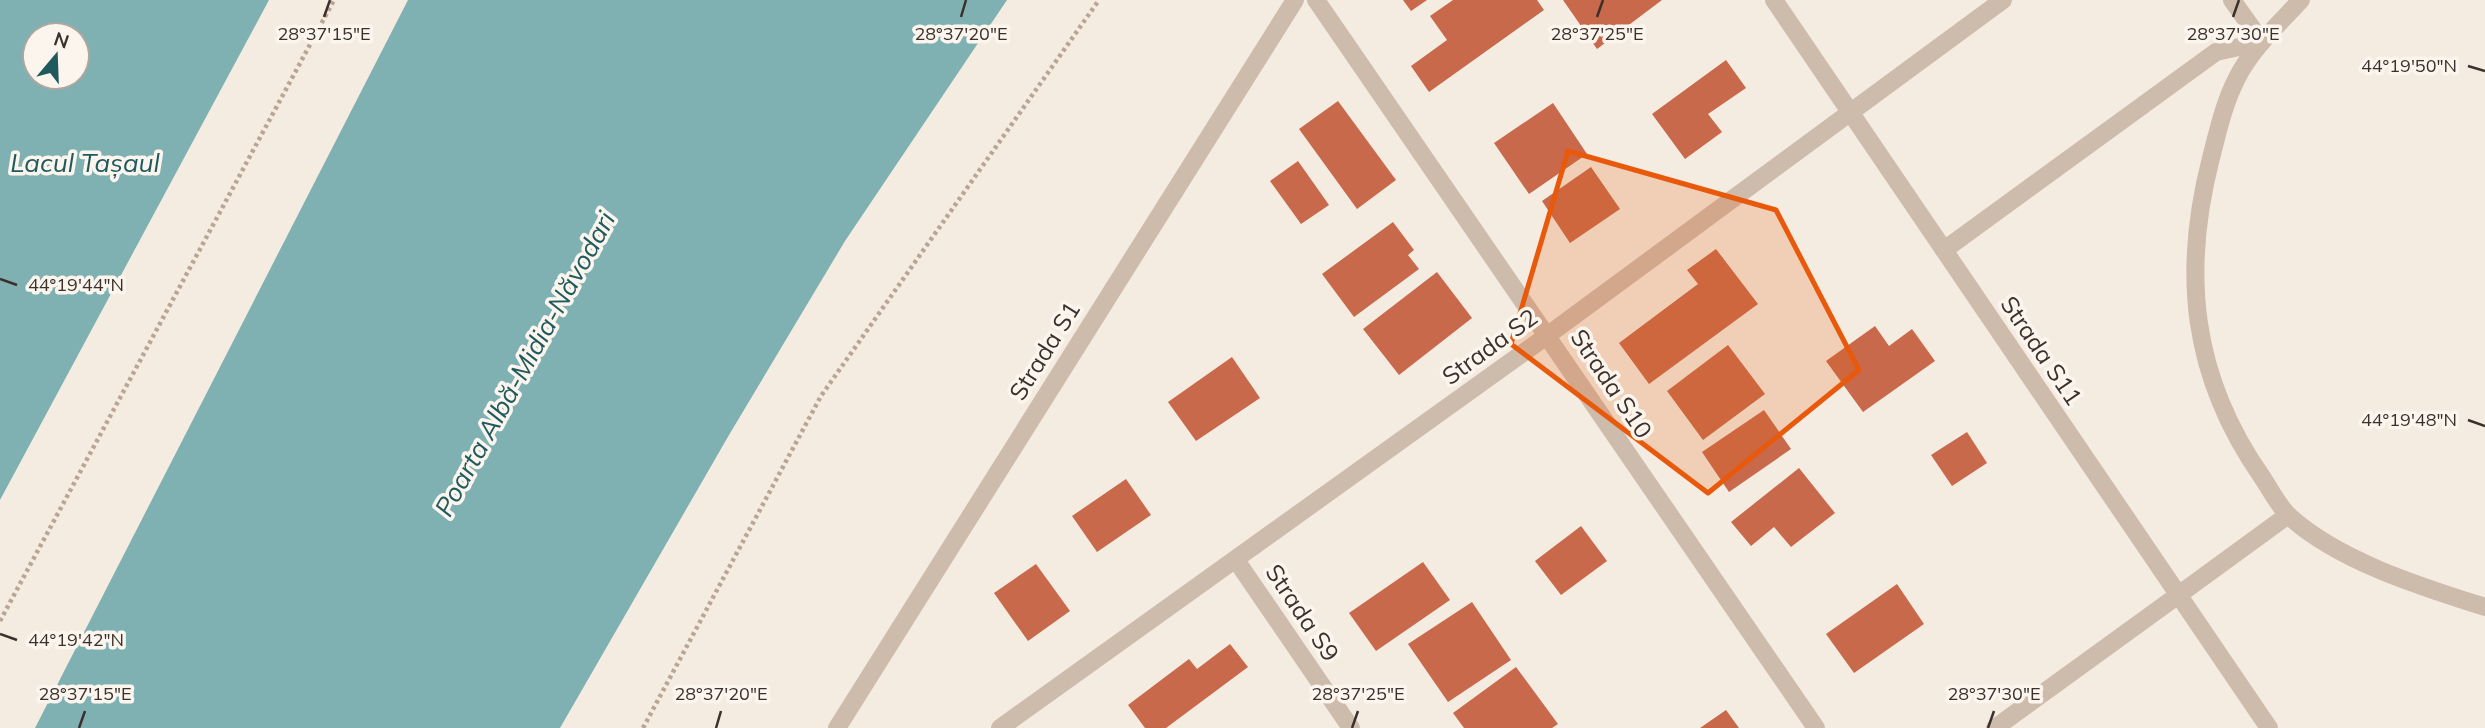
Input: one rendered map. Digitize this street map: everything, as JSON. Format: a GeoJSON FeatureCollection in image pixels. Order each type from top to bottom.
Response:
{"type":"FeatureCollection","features":[{"type":"Feature","properties":{"kind":"street","name":"Strada S1"},"geometry":{"type":"LineString","coordinates":[[837,728],[1295,0]]}},
{"type":"Feature","properties":{"kind":"street","name":"Strada S10"},"geometry":{"type":"LineString","coordinates":[[1316,0],[1816,728]]}},
{"type":"Feature","properties":{"kind":"street","name":"Strada S11"},"geometry":{"type":"LineString","coordinates":[[1774,0],[2269,728]]}},
{"type":"Feature","properties":{"kind":"street","name":"Strada S2"},"geometry":{"type":"LineString","coordinates":[[1000,728],[1548,335],[2003,0]]}},
{"type":"Feature","properties":{"kind":"street"},"geometry":{"type":"LineString","coordinates":[[2232,0],[2262,42]]}},
{"type":"Feature","properties":{"kind":"street"},"geometry":{"type":"LineString","coordinates":[[2301,0],[2262,42],[2237,77],[2221,118],[2204,182],[2195,259],[2197,321],[2213,387],[2250,460],[2288,515],[2344,553],[2420,586],[2485,607]]}},
{"type":"Feature","properties":{"kind":"street"},"geometry":{"type":"LineString","coordinates":[[1944,250],[2217,52],[2262,42]]}},
{"type":"Feature","properties":{"kind":"street"},"geometry":{"type":"LineString","coordinates":[[1995,728],[2288,515]]}},
{"type":"Feature","properties":{"kind":"street","name":"Strada S9"},"geometry":{"type":"LineString","coordinates":[[1236,560],[1351,728]]}},
{"type":"Feature","properties":{"kind":"path"},"geometry":{"type":"LineString","coordinates":[[0,621],[334,0]]}},
{"type":"Feature","properties":{"kind":"path"},"geometry":{"type":"LineString","coordinates":[[643,728],[821,396],[1099,0]]}},
{"type":"Feature","properties":{"kind":"highlighted area"},"geometry":{"type":"Polygon","coordinates":[[[1568,151],[1776,210],[1859,370],[1708,493],[1511,344],[1568,151]]]}},
{"type":"Feature","properties":{"kind":"water","name":"Lacul Tașaul"},"geometry":{"type":"Polygon","coordinates":[[[0,0],[269,0],[0,500],[0,0]]]}},
{"type":"Feature","properties":{"kind":"water","name":"Poarta Albă-Midia-Năvodari"},"geometry":{"type":"Polygon","coordinates":[[[408,0],[1007,0],[845,241],[729,435],[560,728],[35,728],[408,0]]]}},
{"type":"Feature","properties":{"kind":"building"},"geometry":{"type":"Polygon","coordinates":[[[1403,0],[1427,0],[1411,11],[1403,0]]]}},
{"type":"Feature","properties":{"kind":"building"},"geometry":{"type":"Polygon","coordinates":[[[1453,0],[1537,0],[1544,10],[1429,92],[1411,66],[1447,40],[1430,16],[1453,0]]]}},
{"type":"Feature","properties":{"kind":"building"},"geometry":{"type":"Polygon","coordinates":[[[1563,0],[1662,0],[1597,49],[1563,0]]]}},
{"type":"Feature","properties":{"kind":"building"},"geometry":{"type":"Polygon","coordinates":[[[1726,60],[1746,88],[1708,114],[1722,132],[1685,159],[1652,114],[1726,60]]]}},
{"type":"Feature","properties":{"kind":"building"},"geometry":{"type":"Polygon","coordinates":[[[1338,101],[1396,180],[1357,209],[1299,129],[1338,101]]]}},
{"type":"Feature","properties":{"kind":"building"},"geometry":{"type":"Polygon","coordinates":[[[1553,103],[1587,154],[1529,194],[1494,143],[1553,103]]]}},
{"type":"Feature","properties":{"kind":"building"},"geometry":{"type":"Polygon","coordinates":[[[1298,161],[1329,205],[1301,224],[1270,181],[1298,161]]]}},
{"type":"Feature","properties":{"kind":"building"},"geometry":{"type":"Polygon","coordinates":[[[1591,167],[1620,209],[1570,243],[1542,201],[1591,167]]]}},
{"type":"Feature","properties":{"kind":"building"},"geometry":{"type":"Polygon","coordinates":[[[1393,222],[1414,250],[1408,255],[1419,269],[1354,317],[1322,274],[1393,222]]]}},
{"type":"Feature","properties":{"kind":"building"},"geometry":{"type":"Polygon","coordinates":[[[1716,249],[1758,304],[1649,384],[1619,343],[1698,284],[1687,270],[1716,249]]]}},
{"type":"Feature","properties":{"kind":"building"},"geometry":{"type":"Polygon","coordinates":[[[1437,272],[1472,318],[1399,375],[1363,329],[1437,272]]]}},
{"type":"Feature","properties":{"kind":"building"},"geometry":{"type":"Polygon","coordinates":[[[1875,326],[1889,346],[1912,329],[1935,361],[1863,412],[1826,361],[1875,326]]]}},
{"type":"Feature","properties":{"kind":"building"},"geometry":{"type":"Polygon","coordinates":[[[1728,345],[1765,394],[1703,440],[1667,391],[1728,345]]]}},
{"type":"Feature","properties":{"kind":"building"},"geometry":{"type":"Polygon","coordinates":[[[1232,357],[1260,398],[1196,441],[1168,402],[1232,357]]]}},
{"type":"Feature","properties":{"kind":"building"},"geometry":{"type":"Polygon","coordinates":[[[1764,410],[1791,449],[1729,492],[1702,452],[1764,410]]]}},
{"type":"Feature","properties":{"kind":"building"},"geometry":{"type":"Polygon","coordinates":[[[1967,432],[1987,463],[1952,486],[1931,455],[1967,432]]]}},
{"type":"Feature","properties":{"kind":"building"},"geometry":{"type":"Polygon","coordinates":[[[1799,468],[1835,513],[1791,547],[1774,527],[1751,546],[1731,522],[1799,468]]]}},
{"type":"Feature","properties":{"kind":"building"},"geometry":{"type":"Polygon","coordinates":[[[1126,479],[1151,515],[1097,552],[1072,516],[1126,479]]]}},
{"type":"Feature","properties":{"kind":"building"},"geometry":{"type":"Polygon","coordinates":[[[1581,526],[1607,561],[1561,595],[1535,561],[1581,526]]]}},
{"type":"Feature","properties":{"kind":"building"},"geometry":{"type":"Polygon","coordinates":[[[1423,562],[1450,600],[1376,651],[1349,613],[1423,562]]]}},
{"type":"Feature","properties":{"kind":"building"},"geometry":{"type":"Polygon","coordinates":[[[1036,564],[1070,611],[1028,641],[994,593],[1036,564]]]}},
{"type":"Feature","properties":{"kind":"building"},"geometry":{"type":"Polygon","coordinates":[[[1897,584],[1924,624],[1854,673],[1826,634],[1897,584]]]}},
{"type":"Feature","properties":{"kind":"building"},"geometry":{"type":"Polygon","coordinates":[[[1472,602],[1511,660],[1448,702],[1408,644],[1472,602]]]}},
{"type":"Feature","properties":{"kind":"building"},"geometry":{"type":"Polygon","coordinates":[[[1230,644],[1248,667],[1166,728],[1145,728],[1128,705],[1189,659],[1197,669],[1230,644]]]}},
{"type":"Feature","properties":{"kind":"building"},"geometry":{"type":"Polygon","coordinates":[[[1516,667],[1558,724],[1552,728],[1464,728],[1453,713],[1516,667]]]}},
{"type":"Feature","properties":{"kind":"building"},"geometry":{"type":"Polygon","coordinates":[[[1726,710],[1739,728],[1700,728],[1726,710]]]}}]}
